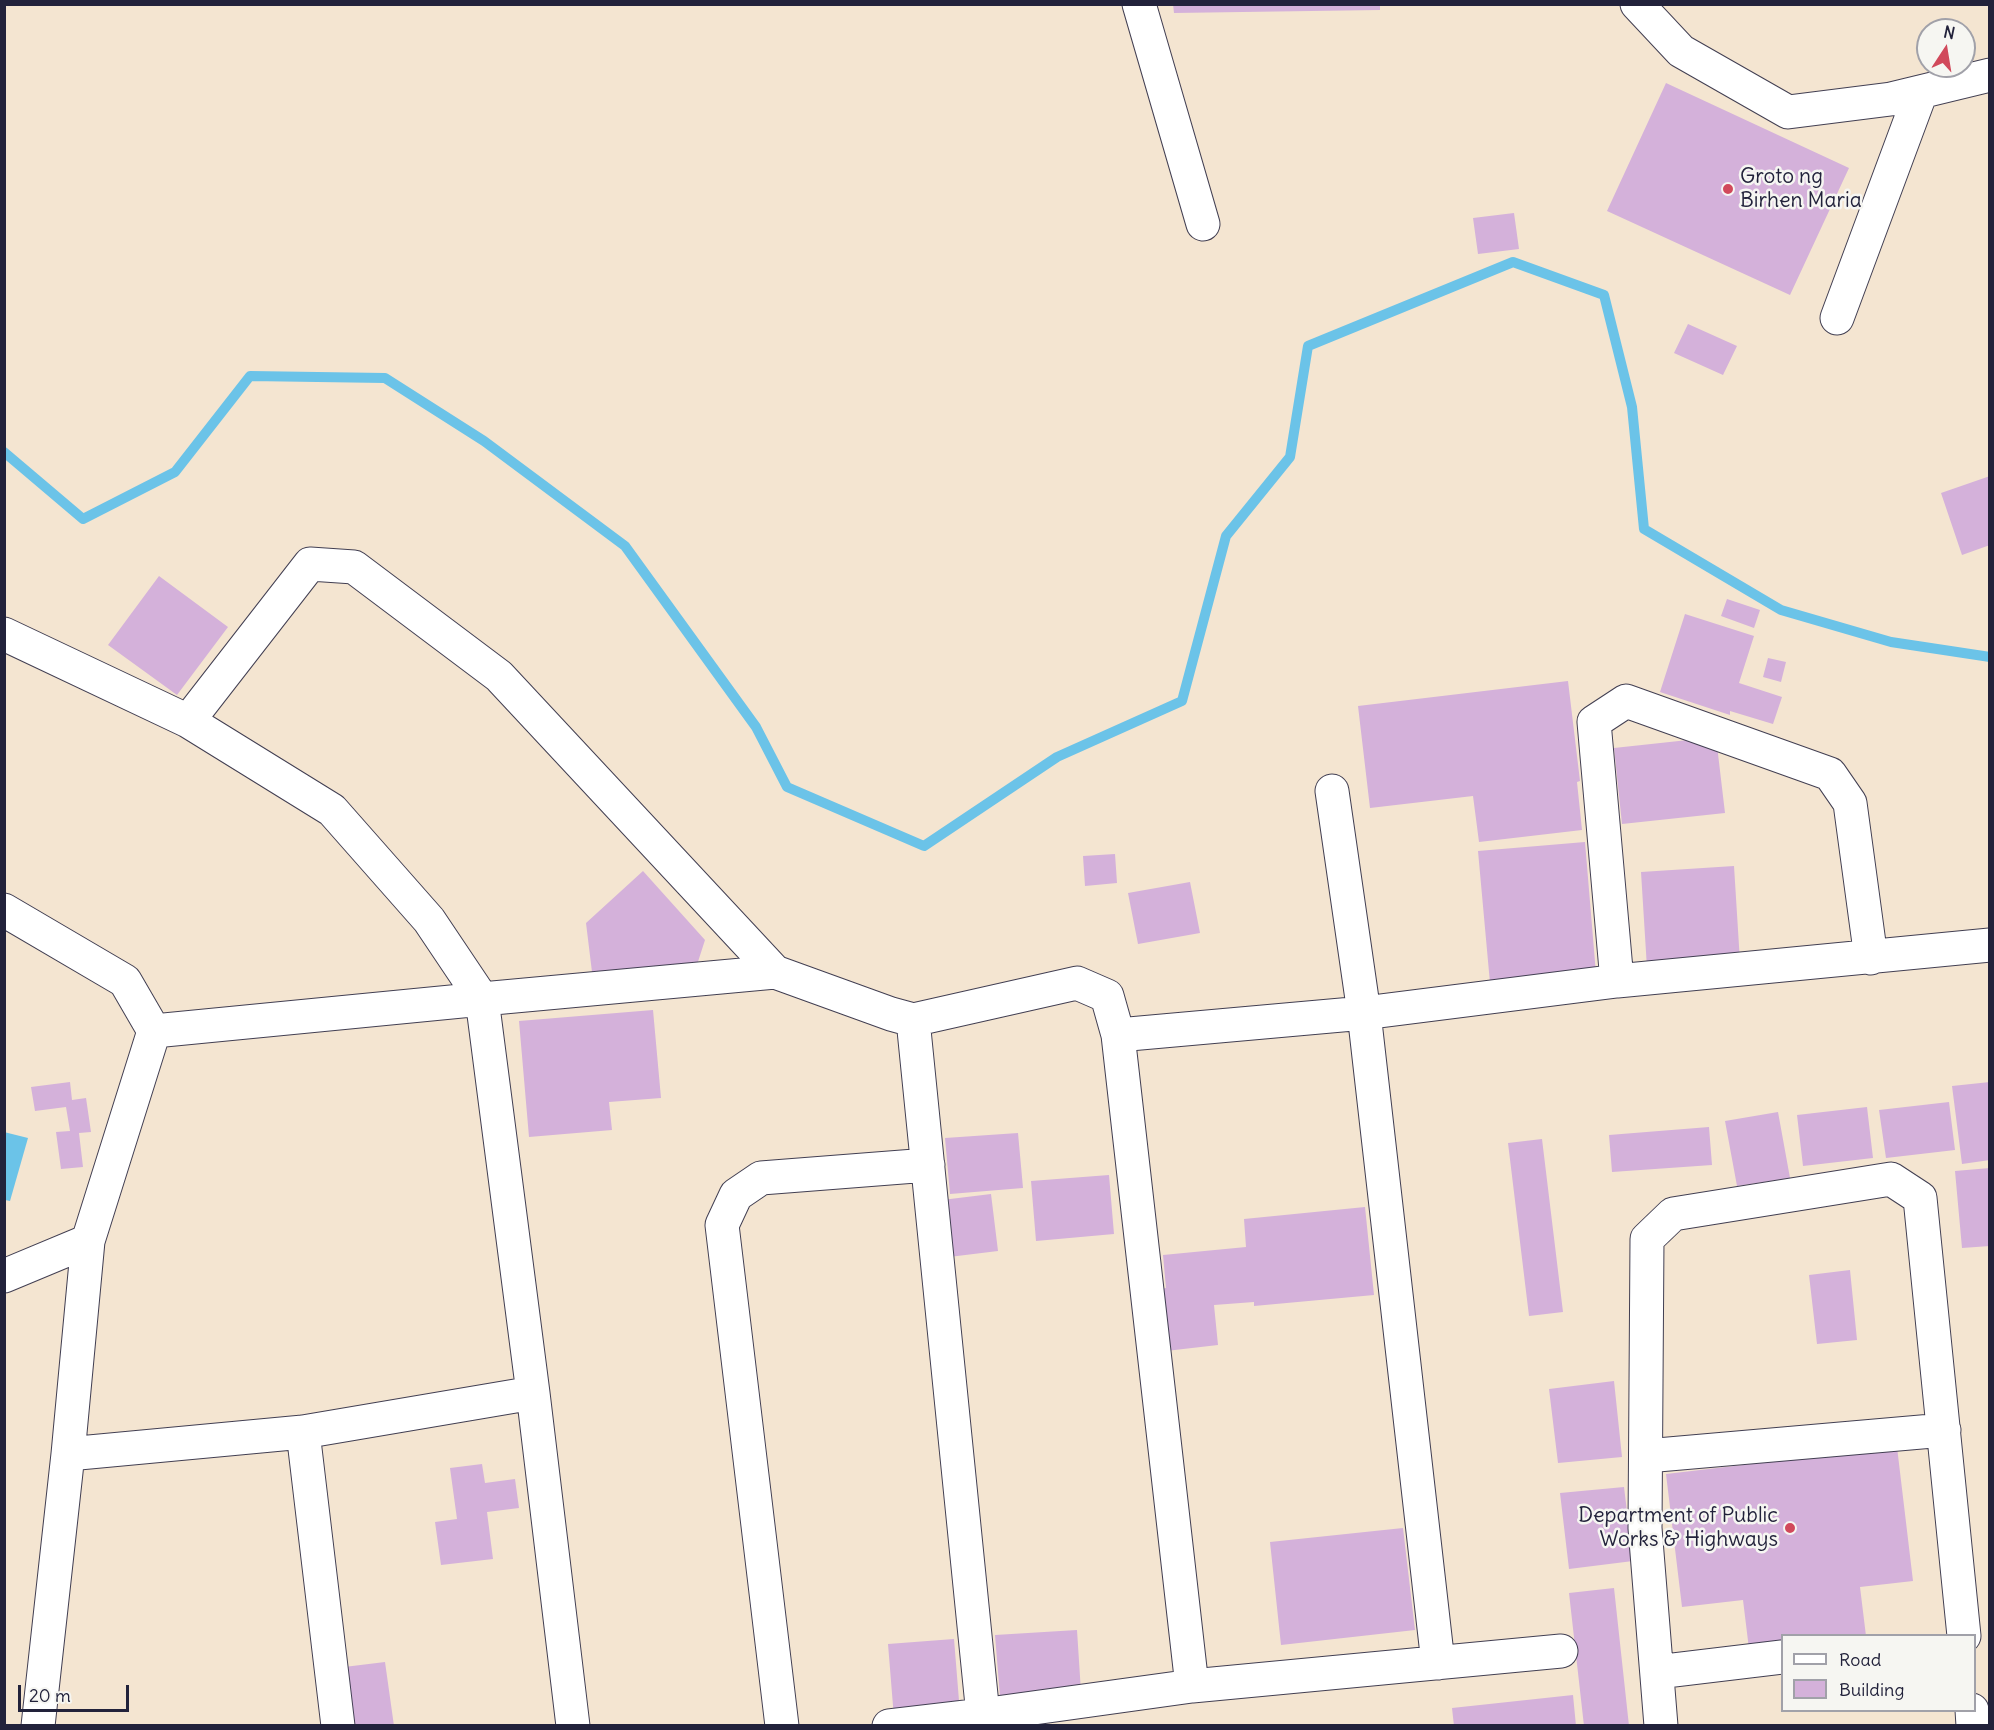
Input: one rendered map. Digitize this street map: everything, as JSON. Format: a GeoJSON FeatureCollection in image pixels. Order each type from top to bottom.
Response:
{"type":"FeatureCollection","features":[{"type":"Feature","properties":{"kind":"street"},"geometry":{"type":"LineString","coordinates":[[1138,4],[1203,224]]}},
{"type":"Feature","properties":{"kind":"street"},"geometry":{"type":"LineString","coordinates":[[1637,4],[1681,51],[1788,112],[1891,99],[1989,75]]}},
{"type":"Feature","properties":{"kind":"street"},"geometry":{"type":"LineString","coordinates":[[1837,318],[1921,92]]}},
{"type":"Feature","properties":{"kind":"street"},"geometry":{"type":"LineString","coordinates":[[188,721],[310,564],[354,567],[499,676],[775,972]]}},
{"type":"Feature","properties":{"kind":"street"},"geometry":{"type":"LineString","coordinates":[[4,634],[188,721],[332,810],[429,920],[482,999],[573,1725]]}},
{"type":"Feature","properties":{"kind":"street"},"geometry":{"type":"LineString","coordinates":[[1617,981],[1594,722],[1626,701],[1830,774],[1850,802],[1871,958]]}},
{"type":"Feature","properties":{"kind":"street"},"geometry":{"type":"LineString","coordinates":[[1332,791],[1364,1013],[1438,1663]]}},
{"type":"Feature","properties":{"kind":"street"},"geometry":{"type":"LineString","coordinates":[[4,910],[125,981],[154,1031],[88,1241],[68,1454],[38,1725]]}},
{"type":"Feature","properties":{"kind":"street"},"geometry":{"type":"LineString","coordinates":[[1118,1035],[1364,1013],[1617,981],[1989,945]]}},
{"type":"Feature","properties":{"kind":"street"},"geometry":{"type":"LineString","coordinates":[[154,1031],[775,972],[913,1020],[1077,982],[1107,996],[1118,1035],[1192,1686]]}},
{"type":"Feature","properties":{"kind":"street"},"geometry":{"type":"LineString","coordinates":[[913,1020],[983,1715]]}},
{"type":"Feature","properties":{"kind":"street"},"geometry":{"type":"LineString","coordinates":[[782,1725],[722,1225],[736,1195],[761,1178],[928,1165]]}},
{"type":"Feature","properties":{"kind":"street"},"geometry":{"type":"LineString","coordinates":[[1661,1725],[1645,1528],[1647,1239],[1673,1214],[1891,1179],[1920,1198],[1963,1634]]}},
{"type":"Feature","properties":{"kind":"street"},"geometry":{"type":"LineString","coordinates":[[4,1275],[88,1241]]}},
{"type":"Feature","properties":{"kind":"street"},"geometry":{"type":"LineString","coordinates":[[68,1454],[303,1432],[533,1393]]}},
{"type":"Feature","properties":{"kind":"street"},"geometry":{"type":"LineString","coordinates":[[1646,1456],[1944,1430]]}},
{"type":"Feature","properties":{"kind":"street"},"geometry":{"type":"LineString","coordinates":[[303,1432],[338,1725]]}},
{"type":"Feature","properties":{"kind":"street"},"geometry":{"type":"LineString","coordinates":[[889,1725],[983,1715],[1192,1686],[1561,1651]]}},
{"type":"Feature","properties":{"kind":"street"},"geometry":{"type":"LineString","coordinates":[[1657,1672],[1781,1657]]}},
{"type":"Feature","properties":{"kind":"water"},"geometry":{"type":"Polygon","coordinates":[[[4,1132],[28,1138],[10,1201],[5,1200],[4,1132]]]}},
{"type":"Feature","properties":{"kind":"building"},"geometry":{"type":"Polygon","coordinates":[[[1173,4],[1380,4],[1380,10],[1174,13],[1173,4]]]}},
{"type":"Feature","properties":{"kind":"building","name":"Groto ng Birhen Maria"},"geometry":{"type":"Polygon","coordinates":[[[1666,83],[1849,168],[1790,295],[1607,211],[1666,83]]]}},
{"type":"Feature","properties":{"kind":"building"},"geometry":{"type":"Polygon","coordinates":[[[1514,213],[1519,249],[1478,254],[1473,218],[1514,213]]]}},
{"type":"Feature","properties":{"kind":"building"},"geometry":{"type":"Polygon","coordinates":[[[1688,324],[1737,346],[1723,375],[1674,353],[1688,324]]]}},
{"type":"Feature","properties":{"kind":"building"},"geometry":{"type":"Polygon","coordinates":[[[1990,476],[1990,545],[1962,555],[1941,493],[1990,476]]]}},
{"type":"Feature","properties":{"kind":"building"},"geometry":{"type":"Polygon","coordinates":[[[159,576],[228,627],[177,695],[108,645],[159,576]]]}},
{"type":"Feature","properties":{"kind":"building"},"geometry":{"type":"Polygon","coordinates":[[[1727,599],[1760,610],[1754,628],[1721,616],[1727,599]]]}},
{"type":"Feature","properties":{"kind":"building"},"geometry":{"type":"Polygon","coordinates":[[[1685,614],[1754,636],[1739,683],[1782,697],[1773,724],[1730,711],[1730,715],[1660,692],[1685,614]]]}},
{"type":"Feature","properties":{"kind":"building"},"geometry":{"type":"Polygon","coordinates":[[[1768,658],[1786,662],[1781,682],[1763,677],[1768,658]]]}},
{"type":"Feature","properties":{"kind":"building"},"geometry":{"type":"Polygon","coordinates":[[[1568,681],[1580,781],[1577,782],[1582,830],[1479,842],[1473,796],[1370,808],[1358,706],[1568,681]]]}},
{"type":"Feature","properties":{"kind":"building"},"geometry":{"type":"Polygon","coordinates":[[[1716,737],[1725,813],[1622,824],[1614,748],[1716,737]]]}},
{"type":"Feature","properties":{"kind":"building"},"geometry":{"type":"Polygon","coordinates":[[[1585,842],[1596,974],[1490,983],[1478,851],[1585,842]]]}},
{"type":"Feature","properties":{"kind":"building"},"geometry":{"type":"Polygon","coordinates":[[[1115,854],[1117,883],[1085,886],[1083,856],[1115,854]]]}},
{"type":"Feature","properties":{"kind":"building"},"geometry":{"type":"Polygon","coordinates":[[[1734,866],[1740,962],[1647,968],[1641,872],[1734,866]]]}},
{"type":"Feature","properties":{"kind":"building"},"geometry":{"type":"Polygon","coordinates":[[[643,871],[705,940],[695,971],[592,972],[586,923],[643,871]]]}},
{"type":"Feature","properties":{"kind":"building"},"geometry":{"type":"Polygon","coordinates":[[[1190,882],[1200,933],[1138,944],[1128,893],[1190,882]]]}},
{"type":"Feature","properties":{"kind":"building"},"geometry":{"type":"Polygon","coordinates":[[[653,1010],[661,1098],[609,1102],[612,1130],[529,1137],[519,1021],[653,1010]]]}},
{"type":"Feature","properties":{"kind":"building"},"geometry":{"type":"Polygon","coordinates":[[[70,1082],[72,1100],[86,1098],[91,1132],[79,1133],[83,1167],[61,1169],[56,1132],[70,1131],[66,1107],[35,1111],[31,1087],[70,1082]]]}},
{"type":"Feature","properties":{"kind":"building"},"geometry":{"type":"Polygon","coordinates":[[[1990,1082],[1990,1160],[1962,1164],[1952,1086],[1990,1082]]]}},
{"type":"Feature","properties":{"kind":"building"},"geometry":{"type":"Polygon","coordinates":[[[1949,1102],[1955,1150],[1886,1158],[1879,1110],[1949,1102]]]}},
{"type":"Feature","properties":{"kind":"building"},"geometry":{"type":"Polygon","coordinates":[[[1867,1107],[1873,1158],[1803,1166],[1797,1115],[1867,1107]]]}},
{"type":"Feature","properties":{"kind":"building"},"geometry":{"type":"Polygon","coordinates":[[[1778,1112],[1790,1178],[1737,1186],[1725,1121],[1778,1112]]]}},
{"type":"Feature","properties":{"kind":"building"},"geometry":{"type":"Polygon","coordinates":[[[1709,1127],[1712,1165],[1612,1172],[1609,1135],[1709,1127]]]}},
{"type":"Feature","properties":{"kind":"building"},"geometry":{"type":"Polygon","coordinates":[[[1018,1133],[1023,1188],[950,1194],[945,1138],[1018,1133]]]}},
{"type":"Feature","properties":{"kind":"building"},"geometry":{"type":"Polygon","coordinates":[[[1542,1139],[1563,1312],[1529,1316],[1508,1143],[1542,1139]]]}},
{"type":"Feature","properties":{"kind":"building"},"geometry":{"type":"Polygon","coordinates":[[[1990,1168],[1990,1246],[1962,1248],[1955,1171],[1990,1168]]]}},
{"type":"Feature","properties":{"kind":"building"},"geometry":{"type":"Polygon","coordinates":[[[1109,1175],[1114,1234],[1036,1241],[1031,1181],[1109,1175]]]}},
{"type":"Feature","properties":{"kind":"building"},"geometry":{"type":"Polygon","coordinates":[[[991,1194],[998,1251],[949,1257],[942,1200],[991,1194]]]}},
{"type":"Feature","properties":{"kind":"building"},"geometry":{"type":"Polygon","coordinates":[[[1365,1207],[1374,1295],[1254,1306],[1254,1302],[1214,1305],[1218,1345],[1166,1351],[1160,1289],[1166,1288],[1163,1255],[1246,1247],[1244,1219],[1365,1207]]]}},
{"type":"Feature","properties":{"kind":"building"},"geometry":{"type":"Polygon","coordinates":[[[1850,1270],[1857,1340],[1817,1344],[1809,1275],[1850,1270]]]}},
{"type":"Feature","properties":{"kind":"building"},"geometry":{"type":"Polygon","coordinates":[[[1614,1381],[1622,1457],[1558,1463],[1549,1389],[1614,1381]]]}},
{"type":"Feature","properties":{"kind":"building","name":"Department of Public Works & Highways"},"geometry":{"type":"Polygon","coordinates":[[[1897,1447],[1913,1581],[1860,1587],[1866,1634],[1781,1634],[1781,1646],[1749,1649],[1743,1600],[1682,1607],[1666,1474],[1897,1447]]]}},
{"type":"Feature","properties":{"kind":"building"},"geometry":{"type":"Polygon","coordinates":[[[482,1464],[485,1483],[515,1479],[519,1508],[487,1512],[493,1559],[441,1565],[435,1522],[457,1519],[450,1468],[482,1464]]]}},
{"type":"Feature","properties":{"kind":"building"},"geometry":{"type":"Polygon","coordinates":[[[1624,1487],[1633,1561],[1569,1569],[1560,1493],[1624,1487]]]}},
{"type":"Feature","properties":{"kind":"building"},"geometry":{"type":"Polygon","coordinates":[[[1403,1528],[1415,1630],[1281,1645],[1270,1542],[1403,1528]]]}},
{"type":"Feature","properties":{"kind":"building"},"geometry":{"type":"Polygon","coordinates":[[[1614,1588],[1629,1726],[1584,1726],[1569,1593],[1614,1588]]]}},
{"type":"Feature","properties":{"kind":"building"},"geometry":{"type":"Polygon","coordinates":[[[1077,1630],[1081,1692],[1000,1697],[995,1635],[1077,1630]]]}},
{"type":"Feature","properties":{"kind":"building"},"geometry":{"type":"Polygon","coordinates":[[[954,1639],[960,1713],[894,1718],[888,1644],[954,1639]]]}},
{"type":"Feature","properties":{"kind":"building"},"geometry":{"type":"Polygon","coordinates":[[[385,1662],[394,1726],[345,1726],[336,1668],[385,1662]]]}},
{"type":"Feature","properties":{"kind":"building"},"geometry":{"type":"Polygon","coordinates":[[[1573,1695],[1576,1726],[1454,1726],[1452,1708],[1573,1695]]]}},
{"type":"Feature","properties":{"kind":"waterway"},"geometry":{"type":"LineString","coordinates":[[4,452],[83,519],[175,472],[250,376],[385,378],[484,441],[625,546],[756,727],[787,787],[924,846],[1057,757],[1182,701],[1226,536],[1290,457],[1308,346],[1513,262],[1604,295],[1632,407],[1644,529],[1781,610],[1891,642],[1990,657]]}},
{"type":"Feature","properties":{"kind":"place","name":"Groto ng Birhen Maria"},"geometry":{"type":"Point","coordinates":[1728,189]}},
{"type":"Feature","properties":{"kind":"place","name":"Department of Public Works & Highways"},"geometry":{"type":"Point","coordinates":[1790,1528]}}]}
